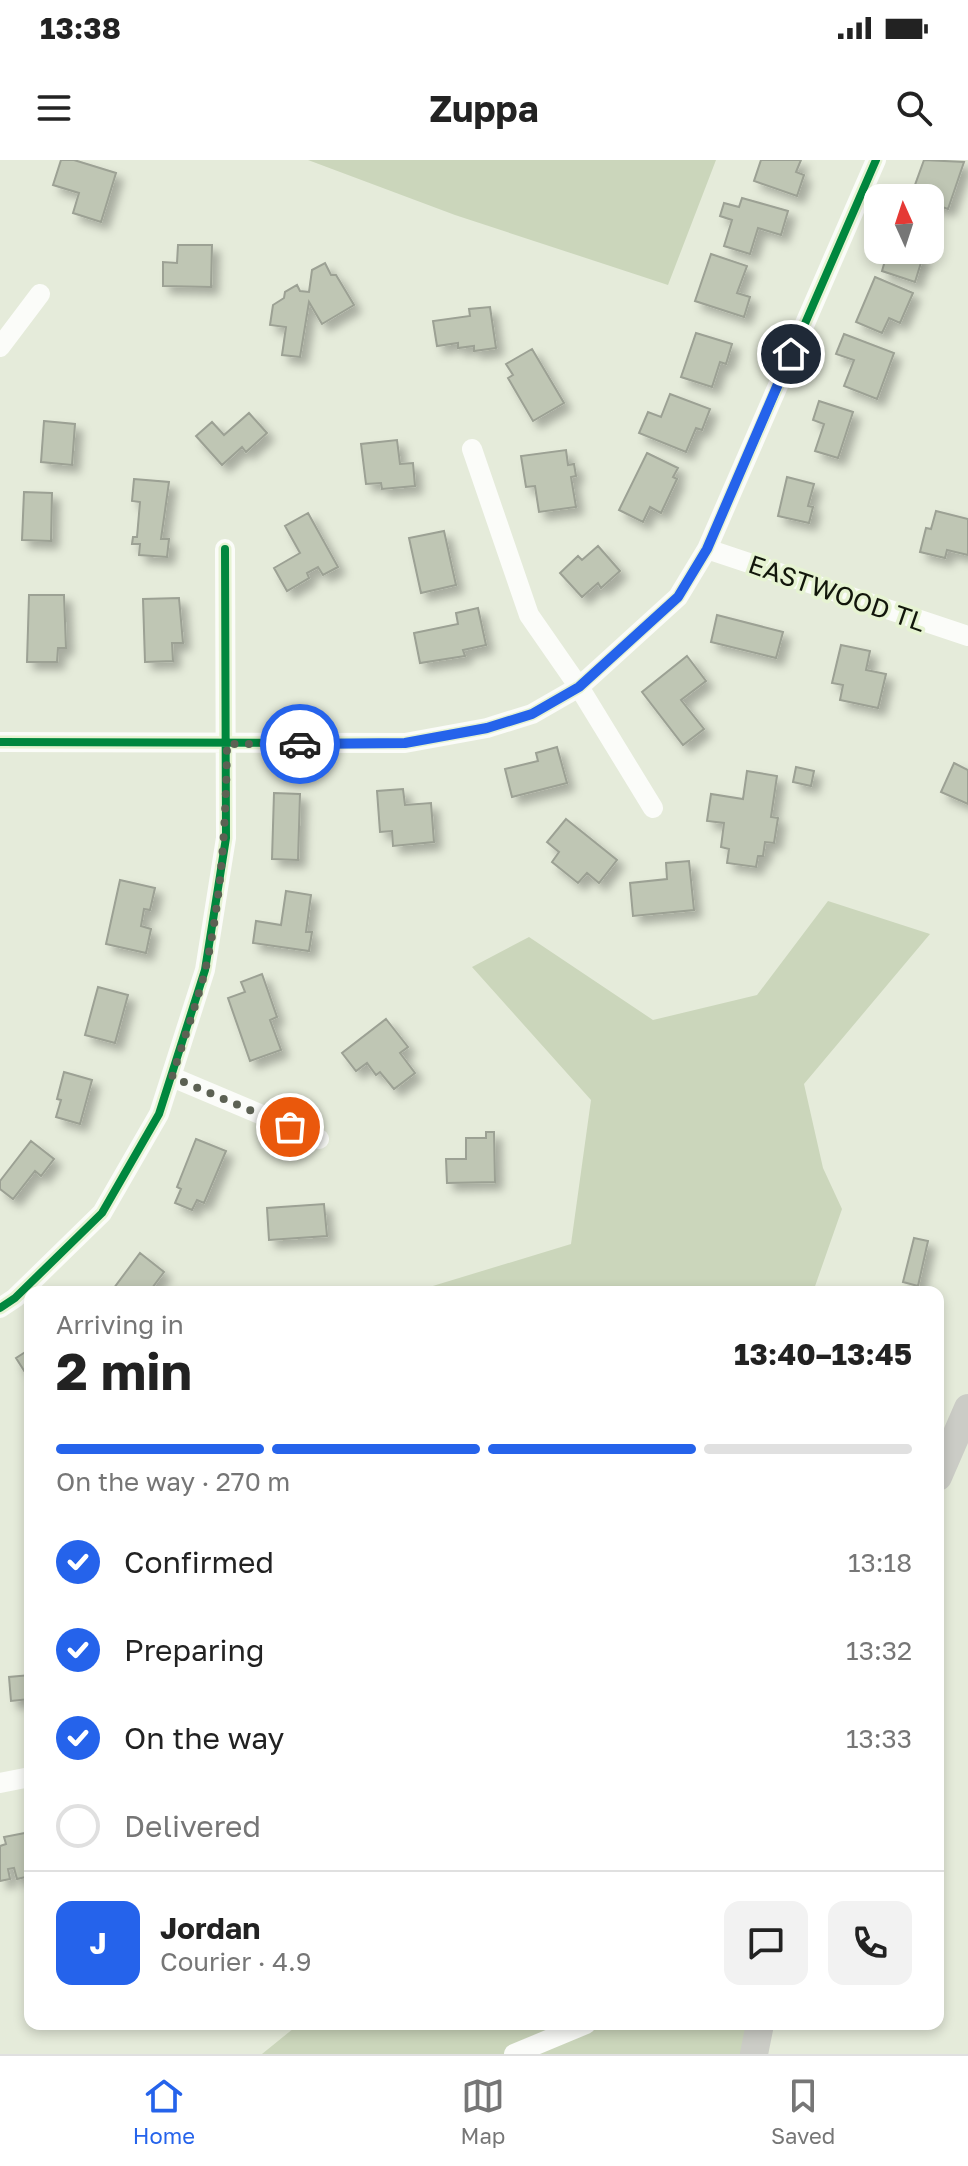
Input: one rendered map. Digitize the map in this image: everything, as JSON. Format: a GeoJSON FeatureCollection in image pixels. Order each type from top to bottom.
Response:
{"type":"FeatureCollection","features":[{"type":"Feature","properties":{"kind":"main road"},"geometry":{"type":"LineString","coordinates":[[944,1463],[968,1408]]}},
{"type":"Feature","properties":{"kind":"main road"},"geometry":{"type":"LineString","coordinates":[[754,2054],[759,2030]]}},
{"type":"Feature","properties":{"kind":"street"},"geometry":{"type":"LineString","coordinates":[[0,742],[405,743],[487,728],[532,714],[579,687],[678,597],[707,549],[876,160]]}},
{"type":"Feature","properties":{"kind":"street"},"geometry":{"type":"LineString","coordinates":[[0,347],[40,294]]}},
{"type":"Feature","properties":{"kind":"street"},"geometry":{"type":"LineString","coordinates":[[472,449],[529,615],[579,687],[653,808]]}},
{"type":"Feature","properties":{"kind":"street"},"geometry":{"type":"LineString","coordinates":[[27,1286],[102,1213],[159,1114],[205,970],[226,838],[225,549]]}},
{"type":"Feature","properties":{"kind":"street","name":"EASTWOOD TL"},"geometry":{"type":"LineString","coordinates":[[707,549],[968,636]]}},
{"type":"Feature","properties":{"kind":"street"},"geometry":{"type":"LineString","coordinates":[[172,1077],[319,1139]]}},
{"type":"Feature","properties":{"kind":"street"},"geometry":{"type":"LineString","coordinates":[[0,1308],[24,1289]]}},
{"type":"Feature","properties":{"kind":"street"},"geometry":{"type":"LineString","coordinates":[[0,1783],[24,1778]]}},
{"type":"Feature","properties":{"kind":"street"},"geometry":{"type":"LineString","coordinates":[[514,2054],[572,2030]]}},
{"type":"Feature","properties":{"kind":"green space"},"geometry":{"type":"Polygon","coordinates":[[[308,160],[716,160],[668,285],[455,215],[308,160]]]}},
{"type":"Feature","properties":{"kind":"green space"},"geometry":{"type":"Polygon","coordinates":[[[828,901],[930,934],[804,1084],[823,1168],[842,1209],[815,1286],[433,1286],[571,1244],[591,1100],[472,967],[529,937],[653,1020],[757,995],[828,901]]]}},
{"type":"Feature","properties":{"kind":"green space"},"geometry":{"type":"Polygon","coordinates":[[[292,2030],[759,2030],[754,2054],[262,2054],[292,2030]]]}},
{"type":"Feature","properties":{"kind":"building"},"geometry":{"type":"Polygon","coordinates":[[[61,160],[74,160],[116,173],[101,222],[73,213],[79,193],[53,185],[61,160]]]}},
{"type":"Feature","properties":{"kind":"building"},"geometry":{"type":"Polygon","coordinates":[[[761,160],[801,160],[796,172],[804,175],[797,196],[754,181],[761,160]]]}},
{"type":"Feature","properties":{"kind":"building"},"geometry":{"type":"Polygon","coordinates":[[[924,160],[964,162],[948,209],[944,208],[944,184],[915,184],[924,160]]]}},
{"type":"Feature","properties":{"kind":"building"},"geometry":{"type":"Polygon","coordinates":[[[742,198],[788,211],[781,235],[758,228],[750,254],[724,246],[732,220],[720,216],[724,203],[739,207],[742,198]]]}},
{"type":"Feature","properties":{"kind":"building"},"geometry":{"type":"Polygon","coordinates":[[[178,245],[212,245],[211,287],[163,286],[163,262],[177,263],[178,245]]]}},
{"type":"Feature","properties":{"kind":"building"},"geometry":{"type":"Polygon","coordinates":[[[711,254],[747,266],[737,293],[750,297],[744,317],[695,301],[711,254]]]}},
{"type":"Feature","properties":{"kind":"building"},"geometry":{"type":"Polygon","coordinates":[[[325,263],[354,305],[322,324],[309,302],[300,357],[282,355],[286,327],[270,325],[273,305],[297,285],[300,291],[309,292],[312,270],[325,263]]]}},
{"type":"Feature","properties":{"kind":"building"},"geometry":{"type":"Polygon","coordinates":[[[884,264],[921,264],[915,282],[882,271],[884,264]]]}},
{"type":"Feature","properties":{"kind":"building"},"geometry":{"type":"Polygon","coordinates":[[[875,277],[913,293],[900,323],[889,318],[882,333],[856,322],[875,277]]]}},
{"type":"Feature","properties":{"kind":"building"},"geometry":{"type":"Polygon","coordinates":[[[490,307],[496,348],[474,351],[474,346],[458,348],[458,343],[437,346],[433,321],[470,316],[469,309],[490,307]]]}},
{"type":"Feature","properties":{"kind":"building"},"geometry":{"type":"Polygon","coordinates":[[[696,333],[732,344],[726,364],[720,362],[712,387],[681,377],[696,333]]]}},
{"type":"Feature","properties":{"kind":"building"},"geometry":{"type":"Polygon","coordinates":[[[844,334],[894,353],[877,399],[844,386],[854,360],[836,354],[844,334]]]}},
{"type":"Feature","properties":{"kind":"building"},"geometry":{"type":"Polygon","coordinates":[[[532,349],[564,403],[533,421],[508,378],[513,375],[506,364],[532,349]]]}},
{"type":"Feature","properties":{"kind":"building"},"geometry":{"type":"Polygon","coordinates":[[[670,394],[710,409],[702,430],[696,428],[686,452],[639,433],[648,412],[661,417],[670,394]]]}},
{"type":"Feature","properties":{"kind":"building"},"geometry":{"type":"Polygon","coordinates":[[[819,401],[853,412],[838,458],[815,451],[824,424],[813,420],[819,401]]]}},
{"type":"Feature","properties":{"kind":"building"},"geometry":{"type":"Polygon","coordinates":[[[249,413],[267,433],[246,452],[242,447],[222,465],[196,436],[212,422],[224,435],[249,413]]]}},
{"type":"Feature","properties":{"kind":"building"},"geometry":{"type":"Polygon","coordinates":[[[44,421],[75,424],[72,465],[41,462],[44,421]]]}},
{"type":"Feature","properties":{"kind":"building"},"geometry":{"type":"Polygon","coordinates":[[[397,440],[400,464],[413,463],[415,486],[382,489],[381,483],[366,484],[361,444],[397,440]]]}},
{"type":"Feature","properties":{"kind":"building"},"geometry":{"type":"Polygon","coordinates":[[[566,450],[568,465],[574,464],[576,476],[571,477],[576,507],[539,512],[535,486],[526,487],[521,456],[566,450]]]}},
{"type":"Feature","properties":{"kind":"building"},"geometry":{"type":"Polygon","coordinates":[[[647,453],[678,468],[673,477],[677,479],[661,513],[650,507],[643,522],[619,510],[647,453]]]}},
{"type":"Feature","properties":{"kind":"building"},"geometry":{"type":"Polygon","coordinates":[[[787,477],[814,484],[808,506],[813,507],[809,523],[778,516],[787,477]]]}},
{"type":"Feature","properties":{"kind":"building"},"geometry":{"type":"Polygon","coordinates":[[[134,479],[169,482],[161,539],[169,539],[167,557],[139,555],[140,544],[132,544],[133,537],[137,537],[140,502],[132,501],[134,479]]]}},
{"type":"Feature","properties":{"kind":"building"},"geometry":{"type":"Polygon","coordinates":[[[24,492],[52,493],[51,541],[22,540],[24,492]]]}},
{"type":"Feature","properties":{"kind":"building"},"geometry":{"type":"Polygon","coordinates":[[[936,511],[968,519],[968,555],[947,550],[945,558],[920,552],[926,528],[931,529],[936,511]]]}},
{"type":"Feature","properties":{"kind":"building"},"geometry":{"type":"Polygon","coordinates":[[[308,513],[338,567],[323,575],[318,567],[307,573],[309,578],[287,591],[274,568],[300,553],[285,526],[308,513]]]}},
{"type":"Feature","properties":{"kind":"building"},"geometry":{"type":"Polygon","coordinates":[[[444,531],[456,585],[421,593],[409,538],[444,531]]]}},
{"type":"Feature","properties":{"kind":"building"},"geometry":{"type":"Polygon","coordinates":[[[598,546],[620,571],[601,588],[598,583],[582,597],[560,573],[578,556],[582,560],[598,546]]]}},
{"type":"Feature","properties":{"kind":"building"},"geometry":{"type":"Polygon","coordinates":[[[29,595],[64,595],[66,648],[58,648],[57,662],[27,662],[29,595]]]}},
{"type":"Feature","properties":{"kind":"building"},"geometry":{"type":"Polygon","coordinates":[[[179,598],[183,643],[172,643],[173,661],[145,662],[143,599],[179,598]]]}},
{"type":"Feature","properties":{"kind":"building"},"geometry":{"type":"Polygon","coordinates":[[[478,608],[486,645],[463,650],[465,656],[420,663],[414,633],[458,624],[456,613],[478,608]]]}},
{"type":"Feature","properties":{"kind":"building"},"geometry":{"type":"Polygon","coordinates":[[[717,615],[783,632],[776,658],[711,642],[717,615]]]}},
{"type":"Feature","properties":{"kind":"building"},"geometry":{"type":"Polygon","coordinates":[[[841,645],[870,651],[866,670],[886,674],[878,708],[840,700],[843,685],[832,683],[841,645]]]}},
{"type":"Feature","properties":{"kind":"building"},"geometry":{"type":"Polygon","coordinates":[[[687,656],[706,681],[681,700],[704,729],[683,745],[642,692],[687,656]]]}},
{"type":"Feature","properties":{"kind":"building"},"geometry":{"type":"Polygon","coordinates":[[[557,747],[567,783],[512,797],[505,769],[538,761],[536,753],[557,747]]]}},
{"type":"Feature","properties":{"kind":"building"},"geometry":{"type":"Polygon","coordinates":[[[954,763],[968,770],[968,804],[941,792],[954,763]]]}},
{"type":"Feature","properties":{"kind":"building"},"geometry":{"type":"Polygon","coordinates":[[[796,767],[814,771],[811,786],[793,782],[796,767]]]}},
{"type":"Feature","properties":{"kind":"building"},"geometry":{"type":"Polygon","coordinates":[[[747,771],[777,776],[771,817],[778,818],[774,843],[765,842],[763,856],[758,856],[756,867],[727,863],[729,849],[721,847],[724,823],[707,821],[711,794],[743,799],[747,771]]]}},
{"type":"Feature","properties":{"kind":"building"},"geometry":{"type":"Polygon","coordinates":[[[403,789],[405,805],[431,803],[434,842],[393,846],[392,831],[380,832],[377,791],[403,789]]]}},
{"type":"Feature","properties":{"kind":"building"},"geometry":{"type":"Polygon","coordinates":[[[274,793],[300,794],[298,860],[272,859],[274,793]]]}},
{"type":"Feature","properties":{"kind":"building"},"geometry":{"type":"Polygon","coordinates":[[[566,819],[617,860],[599,883],[587,873],[578,883],[552,862],[559,852],[547,842],[566,819]]]}},
{"type":"Feature","properties":{"kind":"building"},"geometry":{"type":"Polygon","coordinates":[[[689,861],[694,910],[633,916],[630,883],[667,879],[666,863],[689,861]]]}},
{"type":"Feature","properties":{"kind":"building"},"geometry":{"type":"Polygon","coordinates":[[[120,880],[155,888],[150,910],[144,909],[141,926],[151,929],[146,953],[106,944],[120,880]]]}},
{"type":"Feature","properties":{"kind":"building"},"geometry":{"type":"Polygon","coordinates":[[[286,891],[311,895],[306,932],[312,932],[309,951],[253,943],[256,921],[281,925],[286,891]]]}},
{"type":"Feature","properties":{"kind":"building"},"geometry":{"type":"Polygon","coordinates":[[[262,974],[277,1017],[270,1020],[281,1050],[250,1061],[228,998],[245,992],[241,982],[262,974]]]}},
{"type":"Feature","properties":{"kind":"building"},"geometry":{"type":"Polygon","coordinates":[[[98,987],[128,995],[115,1043],[85,1035],[98,987]]]}},
{"type":"Feature","properties":{"kind":"building"},"geometry":{"type":"Polygon","coordinates":[[[386,1019],[408,1047],[400,1053],[415,1073],[394,1089],[380,1072],[376,1075],[367,1063],[356,1071],[342,1053],[386,1019]]]}},
{"type":"Feature","properties":{"kind":"building"},"geometry":{"type":"Polygon","coordinates":[[[64,1072],[92,1080],[80,1124],[56,1117],[64,1072]]]}},
{"type":"Feature","properties":{"kind":"building"},"geometry":{"type":"Polygon","coordinates":[[[486,1132],[494,1132],[495,1182],[447,1183],[446,1159],[466,1159],[466,1138],[486,1138],[486,1132]]]}},
{"type":"Feature","properties":{"kind":"building"},"geometry":{"type":"Polygon","coordinates":[[[196,1139],[226,1151],[204,1203],[197,1200],[192,1210],[175,1203],[181,1189],[177,1187],[196,1139]]]}},
{"type":"Feature","properties":{"kind":"building"},"geometry":{"type":"Polygon","coordinates":[[[31,1141],[54,1159],[41,1176],[35,1171],[13,1199],[0,1189],[0,1181],[31,1141]]]}},
{"type":"Feature","properties":{"kind":"building"},"geometry":{"type":"Polygon","coordinates":[[[324,1204],[327,1236],[269,1240],[267,1208],[324,1204]]]}},
{"type":"Feature","properties":{"kind":"building"},"geometry":{"type":"Polygon","coordinates":[[[914,1238],[928,1241],[918,1286],[903,1282],[914,1238]]]}},
{"type":"Feature","properties":{"kind":"building"},"geometry":{"type":"Polygon","coordinates":[[[140,1253],[164,1272],[154,1286],[115,1286],[140,1253]]]}},
{"type":"Feature","properties":{"kind":"building"},"geometry":{"type":"Polygon","coordinates":[[[24,1353],[24,1371],[16,1358],[24,1353]]]}},
{"type":"Feature","properties":{"kind":"building"},"geometry":{"type":"Polygon","coordinates":[[[24,1676],[24,1700],[11,1701],[9,1677],[24,1676]]]}},
{"type":"Feature","properties":{"kind":"building"},"geometry":{"type":"Polygon","coordinates":[[[24,1833],[24,1877],[17,1879],[14,1868],[8,1869],[10,1879],[0,1881],[0,1846],[6,1844],[4,1837],[24,1833]]]}},
{"type":"Feature","properties":{"kind":"cycle path"},"geometry":{"type":"LineString","coordinates":[[0,742],[405,743],[487,728],[532,714],[579,687],[678,597],[707,549],[876,160]]}},
{"type":"Feature","properties":{"kind":"cycle path"},"geometry":{"type":"LineString","coordinates":[[27,1286],[102,1213],[159,1114],[205,970],[226,838],[225,549]]}},
{"type":"Feature","properties":{"kind":"cycle path"},"geometry":{"type":"LineString","coordinates":[[0,1308],[24,1289]]}},
{"type":"Feature","properties":{"kind":"way so far"},"geometry":{"type":"LineString","coordinates":[[290,1127],[172,1077],[205,970],[215,913],[226,838],[227,744],[300,744]]}},
{"type":"Feature","properties":{"kind":"route"},"geometry":{"type":"LineString","coordinates":[[300,744],[405,743],[487,728],[532,714],[579,687],[678,597],[707,549],[791,354]]}}]}
